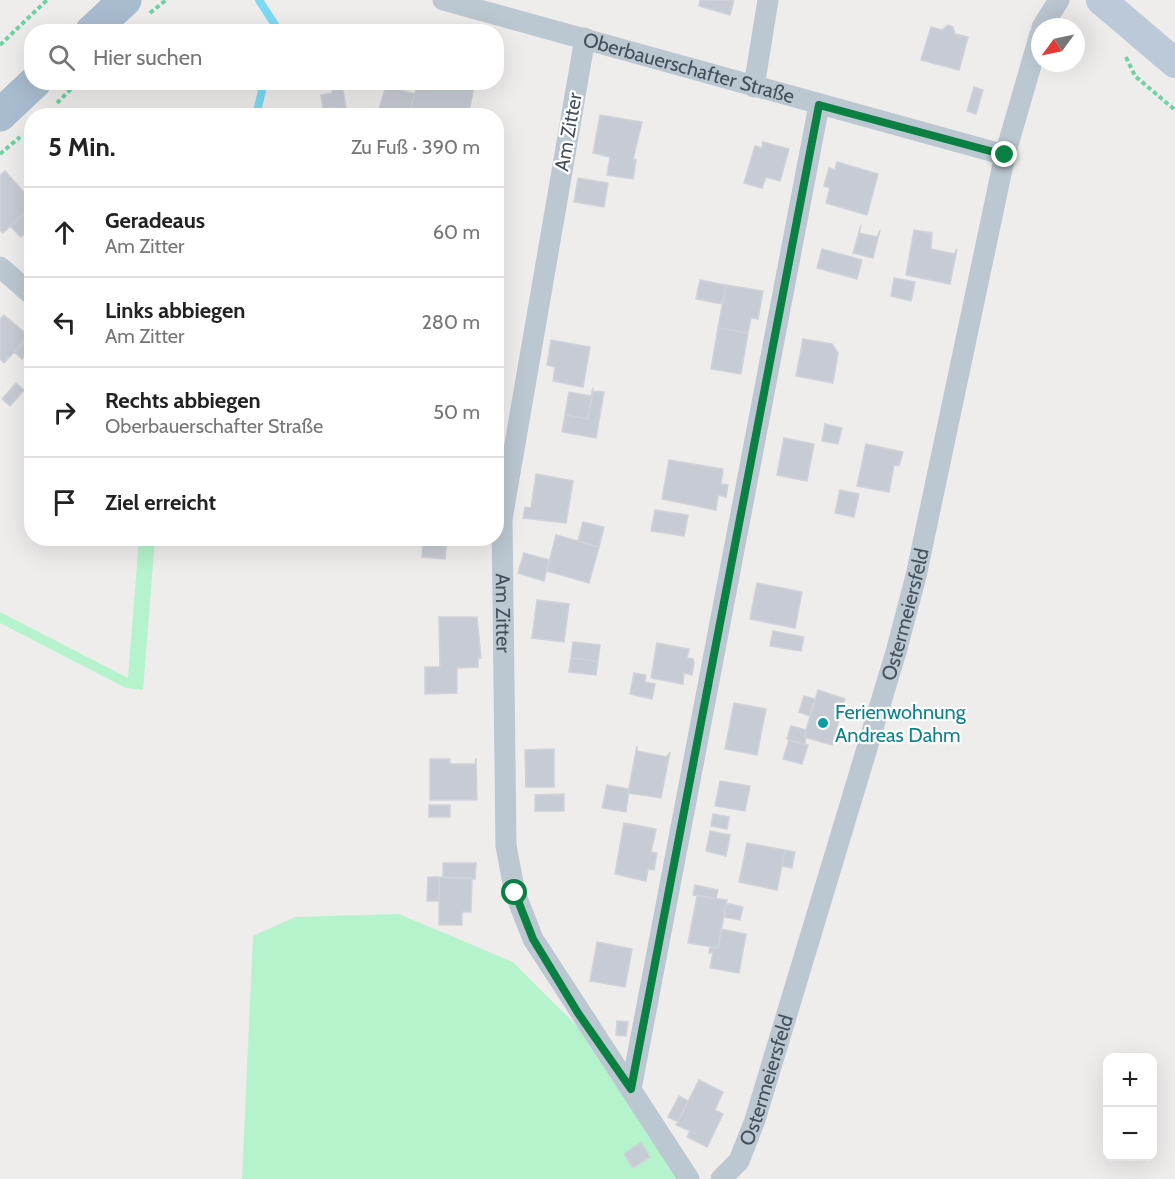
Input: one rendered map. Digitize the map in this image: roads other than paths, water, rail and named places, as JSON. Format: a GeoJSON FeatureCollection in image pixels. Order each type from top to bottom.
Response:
{"type":"FeatureCollection","features":[{"type":"Feature","properties":{"kind":"main road"},"geometry":{"type":"LineString","coordinates":[[100,24],[125,0]]}},
{"type":"Feature","properties":{"kind":"main road"},"geometry":{"type":"LineString","coordinates":[[1101,0],[1175,63]]}},
{"type":"Feature","properties":{"kind":"main road"},"geometry":{"type":"LineString","coordinates":[[30,108],[44,95]]}},
{"type":"Feature","properties":{"kind":"main road"},"geometry":{"type":"LineString","coordinates":[[13,124],[24,114]]}},
{"type":"Feature","properties":{"kind":"street","name":"Oberbauerschafter Straße"},"geometry":{"type":"LineString","coordinates":[[443,0],[1005,155]]}},
{"type":"Feature","properties":{"kind":"street"},"geometry":{"type":"LineString","coordinates":[[754,87],[768,0]]}},
{"type":"Feature","properties":{"kind":"street"},"geometry":{"type":"LineString","coordinates":[[1048,18],[1059,0]]}},
{"type":"Feature","properties":{"kind":"street","name":"Am Zitter"},"geometry":{"type":"LineString","coordinates":[[504,507],[585,38]]}},
{"type":"Feature","properties":{"kind":"street","name":"Ostermeiersfeld"},"geometry":{"type":"LineString","coordinates":[[721,1179],[739,1161],[755,1120],[896,652],[916,576],[1005,155],[1031,65]]}},
{"type":"Feature","properties":{"kind":"street"},"geometry":{"type":"LineString","coordinates":[[631,1089],[819,105]]}},
{"type":"Feature","properties":{"kind":"street"},"geometry":{"type":"LineString","coordinates":[[0,267],[24,288]]}},
{"type":"Feature","properties":{"kind":"street","name":"Am Zitter"},"geometry":{"type":"LineString","coordinates":[[502,546],[506,846],[515,893],[533,939],[578,1013],[631,1089],[688,1179]]}},
{"type":"Feature","properties":{"kind":"waterway"},"geometry":{"type":"LineString","coordinates":[[259,0],[274,24]]}},
{"type":"Feature","properties":{"kind":"waterway"},"geometry":{"type":"LineString","coordinates":[[258,108],[262,90]]}},
{"type":"Feature","properties":{"kind":"place","name":"Ferienwohnung Andreas Dahm"},"geometry":{"type":"Point","coordinates":[823,723]}}]}
